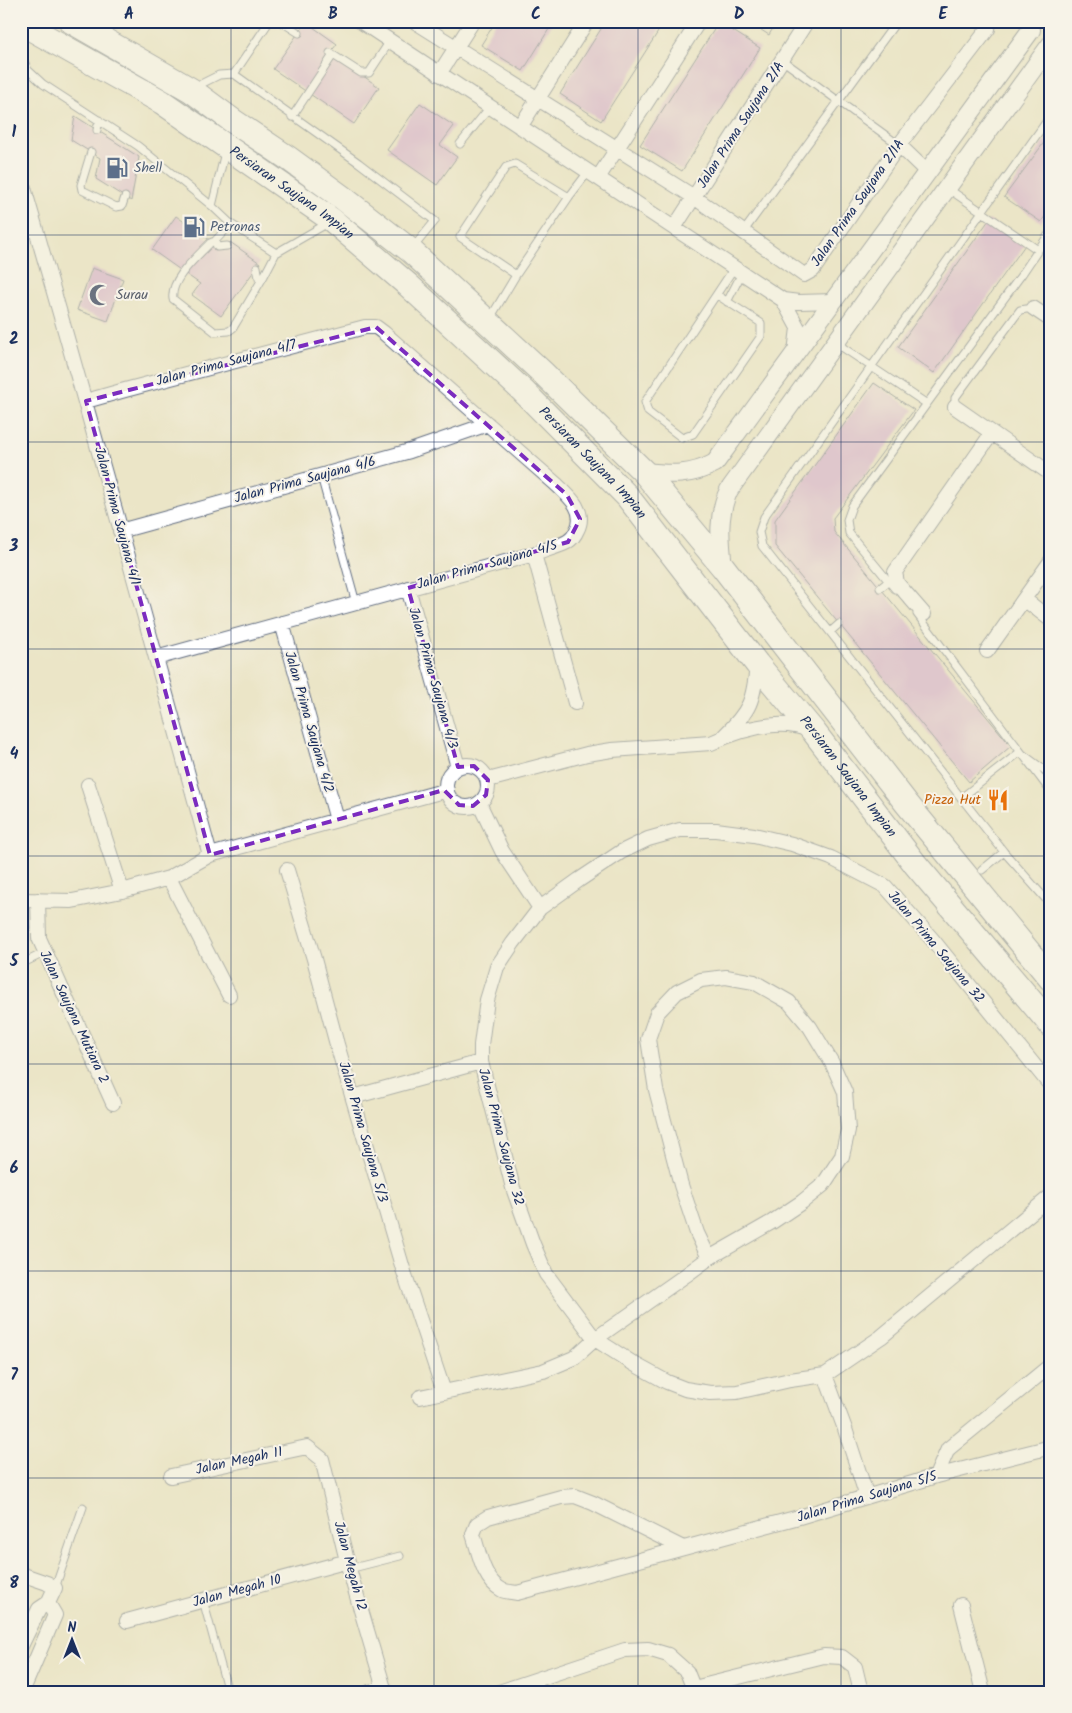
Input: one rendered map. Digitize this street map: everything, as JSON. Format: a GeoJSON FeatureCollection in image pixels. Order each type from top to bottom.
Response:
{"type":"FeatureCollection","features":[{"type":"Feature","properties":{"kind":"highway","name":"Persiaran Saujana Impian"},"geometry":{"type":"LineString","coordinates":[[71,21],[190,90],[288,158],[411,251],[543,373],[644,472],[723,567],[907,804],[1048,975]]}},
{"type":"Feature","properties":{"kind":"highway","name":"Persiaran Saujana Impian"},"geometry":{"type":"LineString","coordinates":[[21,23],[162,102],[332,220],[408,285],[523,391],[627,496],[757,664],[814,732],[916,865],[1051,1025]]}},
{"type":"Feature","properties":{"kind":"highway"},"geometry":{"type":"LineString","coordinates":[[907,804],[926,812],[937,820],[982,870],[1023,922],[1048,975]]}},
{"type":"Feature","properties":{"kind":"street","name":"Jalan Prima Saujana 2/1A"},"geometry":{"type":"LineString","coordinates":[[414,21],[694,197],[804,274],[813,270],[899,145],[988,29],[989,21]]}},
{"type":"Feature","properties":{"kind":"street"},"geometry":{"type":"LineString","coordinates":[[439,74],[473,21]]}},
{"type":"Feature","properties":{"kind":"street"},"geometry":{"type":"LineString","coordinates":[[520,126],[587,21]]}},
{"type":"Feature","properties":{"kind":"street"},"geometry":{"type":"LineString","coordinates":[[593,175],[617,149],[699,21]]}},
{"type":"Feature","properties":{"kind":"street","name":"Jalan Prima Saujana 2/A"},"geometry":{"type":"LineString","coordinates":[[674,228],[807,21]]}},
{"type":"Feature","properties":{"kind":"street"},"geometry":{"type":"LineString","coordinates":[[362,22],[782,300],[798,328],[795,354]]}},
{"type":"Feature","properties":{"kind":"street"},"geometry":{"type":"LineString","coordinates":[[644,472],[687,474],[702,471],[715,463],[927,172],[1028,26],[1040,38],[1051,43],[729,490],[723,501],[720,519],[723,567]]}},
{"type":"Feature","properties":{"kind":"street"},"geometry":{"type":"LineString","coordinates":[[899,145],[927,172]]}},
{"type":"Feature","properties":{"kind":"street","name":"Jalan Prima Saujana 4/1"},"geometry":{"type":"LineString","coordinates":[[21,178],[86,401],[210,855]]}},
{"type":"Feature","properties":{"kind":"street"},"geometry":{"type":"LineString","coordinates":[[782,300],[799,302],[834,301]]}},
{"type":"Feature","properties":{"kind":"street"},"geometry":{"type":"LineString","coordinates":[[1033,308],[1051,320]]}},
{"type":"Feature","properties":{"kind":"street","name":"Jalan Prima Saujana 4/7"},"geometry":{"type":"LineString","coordinates":[[86,401],[365,327]]}},
{"type":"Feature","properties":{"kind":"street","name":"Jalan Prima Saujana 4/5"},"geometry":{"type":"LineString","coordinates":[[156,658],[534,554],[568,542],[574,537],[580,519],[579,512],[576,505],[567,495],[384,333],[376,327],[365,327]]}},
{"type":"Feature","properties":{"kind":"street"},"geometry":{"type":"LineString","coordinates":[[955,407],[1051,474]]}},
{"type":"Feature","properties":{"kind":"street","name":"Jalan Prima Saujana 4/6"},"geometry":{"type":"LineString","coordinates":[[120,531],[410,451],[488,424]]}},
{"type":"Feature","properties":{"kind":"street"},"geometry":{"type":"LineString","coordinates":[[924,614],[897,583],[895,572],[992,433]]}},
{"type":"Feature","properties":{"kind":"street"},"geometry":{"type":"LineString","coordinates":[[534,554],[575,703]]}},
{"type":"Feature","properties":{"kind":"street"},"geometry":{"type":"LineString","coordinates":[[987,651],[1051,561]]}},
{"type":"Feature","properties":{"kind":"street","name":"Jalan Prima Saujana 4/3"},"geometry":{"type":"LineString","coordinates":[[408,588],[458,767]]}},
{"type":"Feature","properties":{"kind":"street"},"geometry":{"type":"LineString","coordinates":[[1024,599],[1051,620]]}},
{"type":"Feature","properties":{"kind":"street","name":"Jalan Prima Saujana 4/2"},"geometry":{"type":"LineString","coordinates":[[282,623],[337,820]]}},
{"type":"Feature","properties":{"kind":"street"},"geometry":{"type":"LineString","coordinates":[[724,737],[747,711],[753,697],[757,664]]}},
{"type":"Feature","properties":{"kind":"street"},"geometry":{"type":"LineString","coordinates":[[488,780],[587,754],[650,746],[712,742],[768,725],[782,723],[797,725],[814,732]]}},
{"type":"Feature","properties":{"kind":"street"},"geometry":{"type":"LineString","coordinates":[[474,766],[481,770],[488,780],[486,795],[479,803],[466,807],[453,801],[447,790],[448,778],[458,767],[474,766]]}},
{"type":"Feature","properties":{"kind":"street"},"geometry":{"type":"LineString","coordinates":[[88,785],[122,892]]}},
{"type":"Feature","properties":{"kind":"street"},"geometry":{"type":"LineString","coordinates":[[21,900],[72,901],[122,892],[169,878],[210,855],[447,790]]}},
{"type":"Feature","properties":{"kind":"street"},"geometry":{"type":"LineString","coordinates":[[479,803],[502,851],[540,908]]}},
{"type":"Feature","properties":{"kind":"street","name":"Jalan Prima Saujana 32"},"geometry":{"type":"LineString","coordinates":[[595,1339],[546,1274],[533,1244],[513,1188],[481,1062],[481,1046],[487,1000],[497,967],[513,942],[540,908],[621,852],[648,839],[680,830],[725,831],[754,835],[800,846],[831,858],[885,886],[932,939],[1051,1086]]}},
{"type":"Feature","properties":{"kind":"street","name":"Jalan Prima Saujana 5/3"},"geometry":{"type":"LineString","coordinates":[[287,870],[403,1269],[444,1392]]}},
{"type":"Feature","properties":{"kind":"street"},"geometry":{"type":"LineString","coordinates":[[169,878],[228,995]]}},
{"type":"Feature","properties":{"kind":"street","name":"Jalan Saujana Mutiara 2"},"geometry":{"type":"LineString","coordinates":[[38,900],[39,938],[44,954],[113,1103]]}},
{"type":"Feature","properties":{"kind":"street"},"geometry":{"type":"LineString","coordinates":[[420,1397],[543,1371],[574,1358],[595,1339],[709,1258],[772,1222],[823,1185],[842,1156],[848,1130],[845,1092],[832,1063],[810,1027],[789,1002],[754,982],[726,977],[702,980],[677,992],[657,1013],[648,1039],[656,1090],[680,1185],[697,1233],[709,1258]]}},
{"type":"Feature","properties":{"kind":"street"},"geometry":{"type":"LineString","coordinates":[[353,1097],[481,1062]]}},
{"type":"Feature","properties":{"kind":"street"},"geometry":{"type":"LineString","coordinates":[[595,1339],[667,1382],[685,1389],[710,1393],[737,1392],[790,1380],[825,1375],[881,1337],[1051,1196]]}},
{"type":"Feature","properties":{"kind":"street"},"geometry":{"type":"LineString","coordinates":[[936,1476],[939,1465],[948,1449],[1051,1365]]}},
{"type":"Feature","properties":{"kind":"street"},"geometry":{"type":"LineString","coordinates":[[825,1375],[868,1497]]}},
{"type":"Feature","properties":{"kind":"street","name":"Jalan Megah 11"},"geometry":{"type":"LineString","coordinates":[[171,1476],[307,1447]]}},
{"type":"Feature","properties":{"kind":"street","name":"Jalan Megah 12"},"geometry":{"type":"LineString","coordinates":[[307,1447],[322,1459],[348,1565],[385,1690]]}},
{"type":"Feature","properties":{"kind":"street","name":"Jalan Prima Saujana 5/5"},"geometry":{"type":"LineString","coordinates":[[683,1548],[593,1503],[575,1496],[560,1497],[488,1517],[477,1524],[473,1534],[491,1582],[502,1590],[518,1593],[683,1548],[868,1497],[936,1476],[1051,1447]]}},
{"type":"Feature","properties":{"kind":"street","name":"Jalan Megah 10"},"geometry":{"type":"LineString","coordinates":[[127,1620],[348,1565]]}},
{"type":"Feature","properties":{"kind":"street"},"geometry":{"type":"LineString","coordinates":[[21,1574],[47,1583],[55,1588],[48,1603],[39,1609],[21,1646]]}},
{"type":"Feature","properties":{"kind":"street"},"geometry":{"type":"LineString","coordinates":[[22,1692],[55,1615],[48,1603]]}},
{"type":"Feature","properties":{"kind":"street"},"geometry":{"type":"LineString","coordinates":[[962,1605],[983,1692]]}},
{"type":"Feature","properties":{"kind":"street"},"geometry":{"type":"LineString","coordinates":[[499,1692],[625,1650],[648,1649],[668,1655],[687,1672],[695,1690],[824,1656],[842,1657],[855,1666],[861,1692]]}},
{"type":"Feature","properties":{"kind":"street"},"geometry":{"type":"LineString","coordinates":[[369,1692],[385,1690]]}},
{"type":"Feature","properties":{"kind":"lane"},"geometry":{"type":"LineString","coordinates":[[234,74],[269,22],[273,21]]}},
{"type":"Feature","properties":{"kind":"lane"},"geometry":{"type":"LineString","coordinates":[[280,21],[299,33]]}},
{"type":"Feature","properties":{"kind":"lane"},"geometry":{"type":"LineString","coordinates":[[744,231],[897,21]]}},
{"type":"Feature","properties":{"kind":"lane"},"geometry":{"type":"LineString","coordinates":[[292,117],[331,54],[361,73],[369,73],[390,41]]}},
{"type":"Feature","properties":{"kind":"lane"},"geometry":{"type":"LineString","coordinates":[[21,54],[28,70],[42,84],[138,146],[212,206],[231,224],[276,253]]}},
{"type":"Feature","properties":{"kind":"lane"},"geometry":{"type":"LineString","coordinates":[[782,60],[899,145]]}},
{"type":"Feature","properties":{"kind":"lane"},"geometry":{"type":"LineString","coordinates":[[190,90],[219,74],[234,74],[359,163],[435,222],[411,251]]}},
{"type":"Feature","properties":{"kind":"lane"},"geometry":{"type":"LineString","coordinates":[[460,144],[490,107]]}},
{"type":"Feature","properties":{"kind":"lane"},"geometry":{"type":"LineString","coordinates":[[1051,115],[764,517],[759,532],[762,546],[1004,852],[1051,905]]}},
{"type":"Feature","properties":{"kind":"lane"},"geometry":{"type":"LineString","coordinates":[[97,130],[100,120]]}},
{"type":"Feature","properties":{"kind":"lane"},"geometry":{"type":"LineString","coordinates":[[136,155],[138,146]]}},
{"type":"Feature","properties":{"kind":"lane"},"geometry":{"type":"LineString","coordinates":[[212,206],[226,146]]}},
{"type":"Feature","properties":{"kind":"lane"},"geometry":{"type":"LineString","coordinates":[[91,152],[81,185],[82,190],[116,207],[122,206],[125,197]]}},
{"type":"Feature","properties":{"kind":"lane"},"geometry":{"type":"LineString","coordinates":[[516,276],[460,238],[506,166],[514,164],[569,197]]}},
{"type":"Feature","properties":{"kind":"lane"},"geometry":{"type":"LineString","coordinates":[[488,322],[516,276],[569,197],[593,175]]}},
{"type":"Feature","properties":{"kind":"lane"},"geometry":{"type":"LineString","coordinates":[[947,188],[1038,250]]}},
{"type":"Feature","properties":{"kind":"lane"},"geometry":{"type":"LineString","coordinates":[[231,224],[215,241],[210,243],[178,278],[172,293],[173,299],[215,332],[229,331],[233,328],[276,253],[332,220]]}},
{"type":"Feature","properties":{"kind":"lane"},"geometry":{"type":"LineString","coordinates":[[1051,231],[1022,274],[852,506],[847,520],[849,533],[924,623],[1051,792]]}},
{"type":"Feature","properties":{"kind":"lane"},"geometry":{"type":"LineString","coordinates":[[215,241],[217,247],[227,246]]}},
{"type":"Feature","properties":{"kind":"lane"},"geometry":{"type":"LineString","coordinates":[[258,267],[259,278],[264,276]]}},
{"type":"Feature","properties":{"kind":"lane"},"geometry":{"type":"LineString","coordinates":[[717,295],[761,323],[761,336],[693,434],[682,438],[648,412],[645,402],[717,295],[738,270]]}},
{"type":"Feature","properties":{"kind":"lane"},"geometry":{"type":"LineString","coordinates":[[726,302],[738,270]]}},
{"type":"Feature","properties":{"kind":"lane"},"geometry":{"type":"LineString","coordinates":[[955,407],[955,398],[1020,310],[1033,308]]}},
{"type":"Feature","properties":{"kind":"lane"},"geometry":{"type":"LineString","coordinates":[[835,343],[927,404]]}},
{"type":"Feature","properties":{"kind":"lane"},"geometry":{"type":"LineString","coordinates":[[320,476],[356,603]]}},
{"type":"Feature","properties":{"kind":"lane"},"geometry":{"type":"LineString","coordinates":[[880,588],[889,581]]}},
{"type":"Feature","properties":{"kind":"lane"},"geometry":{"type":"LineString","coordinates":[[830,632],[839,624]]}},
{"type":"Feature","properties":{"kind":"lane"},"geometry":{"type":"LineString","coordinates":[[961,798],[1020,752]]}},
{"type":"Feature","properties":{"kind":"lane"},"geometry":{"type":"LineString","coordinates":[[1020,752],[1051,775]]}},
{"type":"Feature","properties":{"kind":"lane"},"geometry":{"type":"LineString","coordinates":[[982,870],[1004,852]]}},
{"type":"Feature","properties":{"kind":"lane"},"geometry":{"type":"LineString","coordinates":[[21,964],[44,954]]}},
{"type":"Feature","properties":{"kind":"lane"},"geometry":{"type":"LineString","coordinates":[[55,1588],[83,1507]]}},
{"type":"Feature","properties":{"kind":"lane"},"geometry":{"type":"LineString","coordinates":[[348,1565],[400,1556]]}},
{"type":"Feature","properties":{"kind":"lane"},"geometry":{"type":"LineString","coordinates":[[203,1600],[228,1692]]}},
{"type":"Feature","properties":{"kind":"highlighted area"},"geometry":{"type":"Polygon","coordinates":[[[376,327],[567,495],[580,519],[568,542],[408,588],[458,767],[474,766],[488,780],[486,795],[473,806],[459,805],[444,790],[210,855],[86,401],[376,327]]]}},
{"type":"Feature","properties":{"kind":"building"},"geometry":{"type":"Polygon","coordinates":[[[496,21],[554,21],[523,71],[481,45],[496,21]]]}},
{"type":"Feature","properties":{"kind":"building"},"geometry":{"type":"Polygon","coordinates":[[[606,21],[665,21],[601,121],[560,94],[606,21]]]}},
{"type":"Feature","properties":{"kind":"building"},"geometry":{"type":"Polygon","coordinates":[[[747,21],[777,21],[769,35],[747,21]]]}},
{"type":"Feature","properties":{"kind":"building"},"geometry":{"type":"Polygon","coordinates":[[[306,22],[337,44],[330,53],[379,87],[354,124],[273,69],[306,22]]]}},
{"type":"Feature","properties":{"kind":"building"},"geometry":{"type":"Polygon","coordinates":[[[719,22],[760,48],[682,171],[640,145],[719,22]]]}},
{"type":"Feature","properties":{"kind":"building"},"geometry":{"type":"Polygon","coordinates":[[[420,103],[454,126],[440,145],[457,157],[437,185],[387,150],[420,103]]]}},
{"type":"Feature","properties":{"kind":"building","name":"Shell"},"geometry":{"type":"Polygon","coordinates":[[[75,116],[139,157],[131,201],[96,179],[100,158],[71,140],[75,116]]]}},
{"type":"Feature","properties":{"kind":"building"},"geometry":{"type":"Polygon","coordinates":[[[1051,133],[1051,208],[1041,222],[1004,197],[1051,133]]]}},
{"type":"Feature","properties":{"kind":"building"},"geometry":{"type":"Polygon","coordinates":[[[176,216],[224,250],[230,242],[260,263],[221,316],[192,295],[200,284],[152,250],[176,216]]]}},
{"type":"Feature","properties":{"kind":"building"},"geometry":{"type":"Polygon","coordinates":[[[989,220],[1025,245],[934,373],[898,347],[989,220]]]}},
{"type":"Feature","properties":{"kind":"building","name":"Surau"},"geometry":{"type":"Polygon","coordinates":[[[92,268],[123,279],[108,321],[77,310],[92,268]]]}},
{"type":"Feature","properties":{"kind":"building"},"geometry":{"type":"Polygon","coordinates":[[[874,383],[914,410],[833,518],[834,532],[1011,746],[969,782],[775,546],[775,520],[874,383]]]}},
{"type":"Feature","properties":{"kind":"place","name":"Shell"},"geometry":{"type":"Point","coordinates":[117,168]}},
{"type":"Feature","properties":{"kind":"place","name":"Petronas"},"geometry":{"type":"Point","coordinates":[194,227]}},
{"type":"Feature","properties":{"kind":"place","name":"Surau"},"geometry":{"type":"Point","coordinates":[100,295]}},
{"type":"Feature","properties":{"kind":"place","name":"Pizza Hut"},"geometry":{"type":"Point","coordinates":[998,800]}}]}
